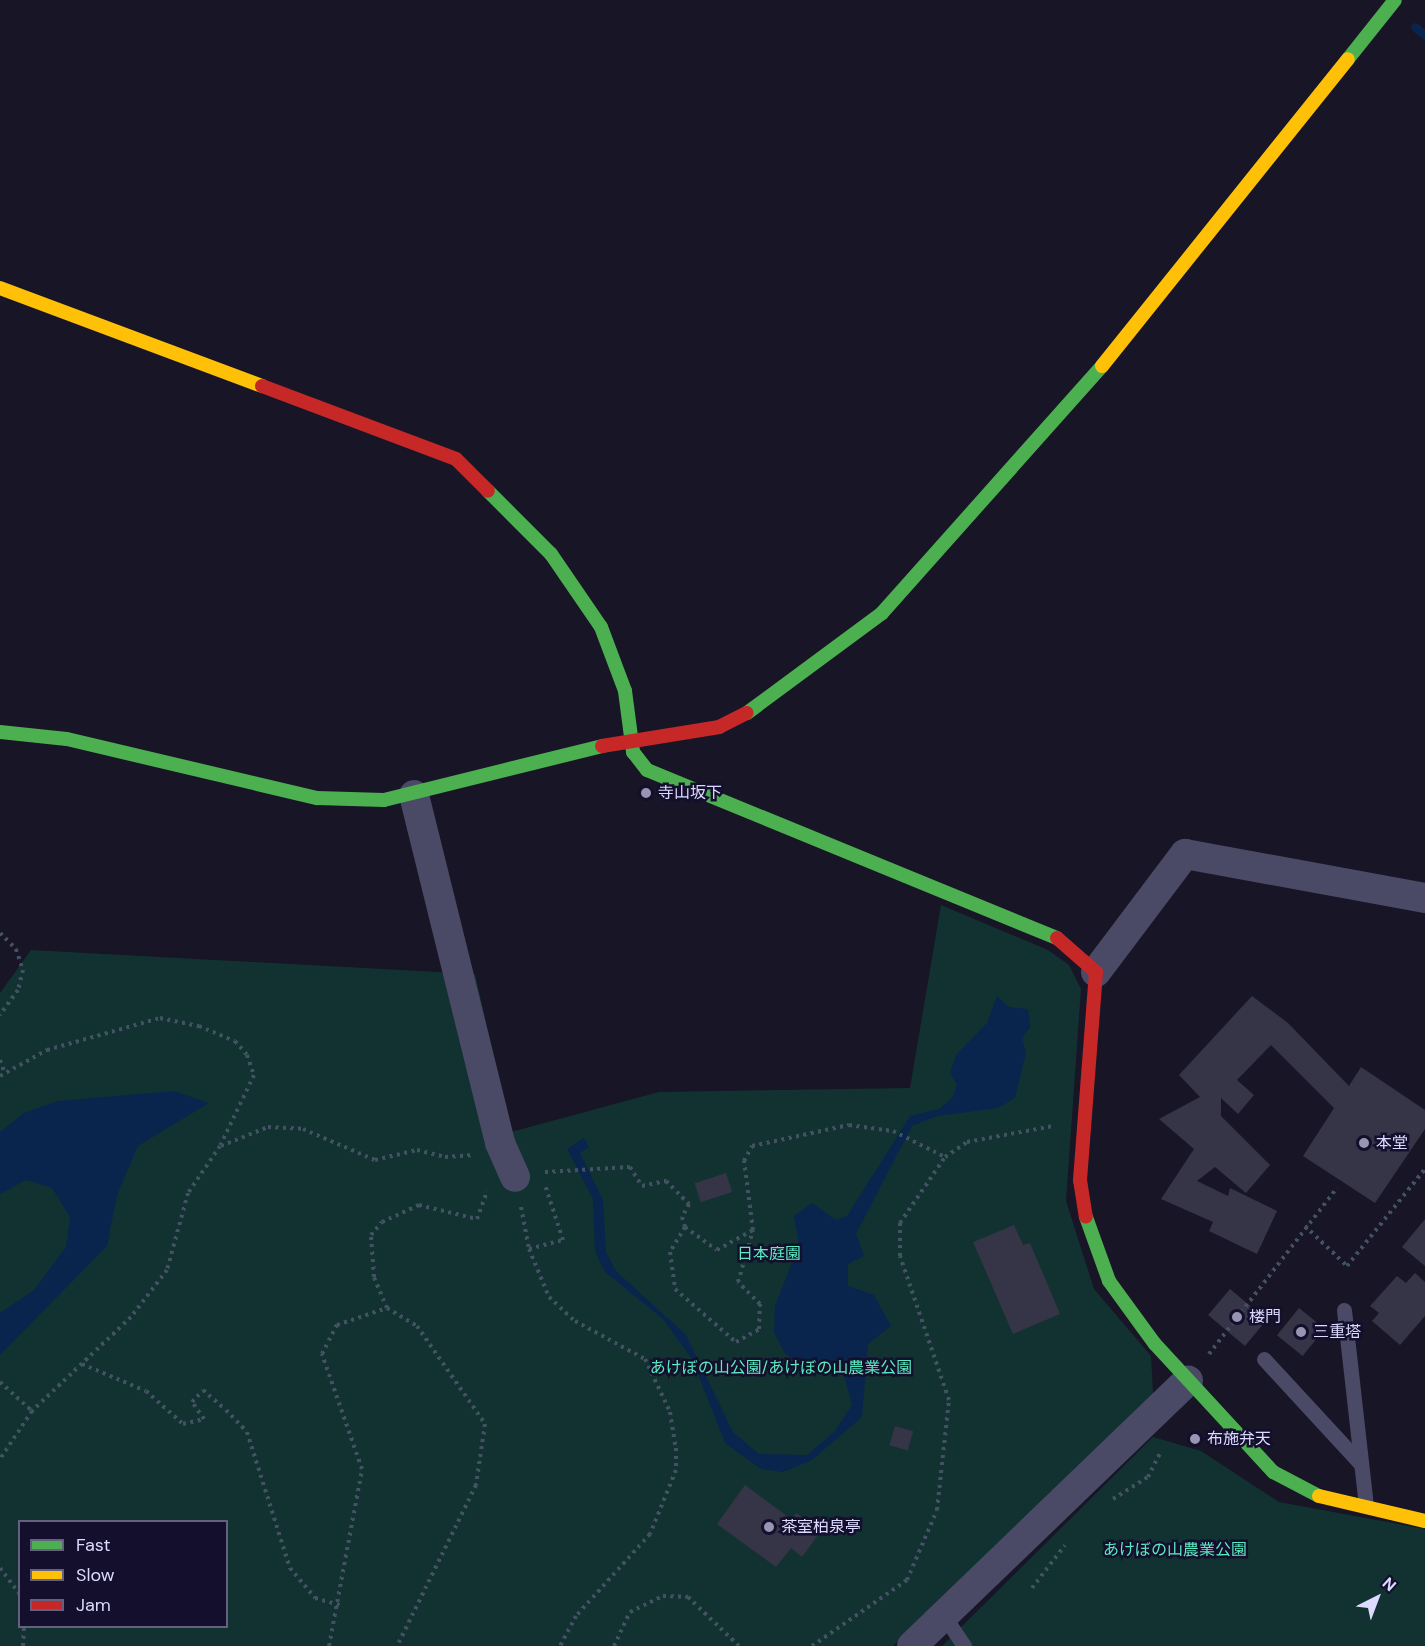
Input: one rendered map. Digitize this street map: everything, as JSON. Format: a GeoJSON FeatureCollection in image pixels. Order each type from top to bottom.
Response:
{"type":"FeatureCollection","features":[{"type":"Feature","properties":{"kind":"street"},"geometry":{"type":"LineString","coordinates":[[0,732],[67,739],[317,798],[373,801],[414,795],[551,755],[630,744],[719,727],[768,702],[882,613],[1074,401],[1395,0]]}},
{"type":"Feature","properties":{"kind":"street"},"geometry":{"type":"LineString","coordinates":[[0,288],[456,459],[551,554],[602,627],[625,692],[630,744],[638,761],[659,778],[1057,938],[1096,972]]}},
{"type":"Feature","properties":{"kind":"street"},"geometry":{"type":"LineString","coordinates":[[414,795],[508,1164]]}},
{"type":"Feature","properties":{"kind":"street"},"geometry":{"type":"LineString","coordinates":[[1425,898],[1185,854],[1096,972],[1081,1124],[1083,1207],[1108,1281],[1188,1380],[1273,1472],[1304,1492],[1366,1505],[1425,1521]]}},
{"type":"Feature","properties":{"kind":"street"},"geometry":{"type":"LineString","coordinates":[[912,1646],[1188,1380]]}},
{"type":"Feature","properties":{"kind":"lane"},"geometry":{"type":"LineString","coordinates":[[1344,1310],[1366,1505]]}},
{"type":"Feature","properties":{"kind":"lane"},"geometry":{"type":"LineString","coordinates":[[1264,1359],[1361,1464]]}},
{"type":"Feature","properties":{"kind":"lane"},"geometry":{"type":"LineString","coordinates":[[944,1616],[964,1646]]}},
{"type":"Feature","properties":{"kind":"path"},"geometry":{"type":"LineString","coordinates":[[0,933],[16,949],[23,970],[18,990],[0,1016]]}},
{"type":"Feature","properties":{"kind":"path"},"geometry":{"type":"LineString","coordinates":[[0,1076],[4,1071],[47,1050],[160,1018],[199,1026],[235,1041],[248,1055],[254,1075],[220,1146],[188,1193],[167,1270],[82,1364],[32,1411],[0,1459]]}},
{"type":"Feature","properties":{"kind":"path"},"geometry":{"type":"LineString","coordinates":[[0,1060],[4,1071]]}},
{"type":"Feature","properties":{"kind":"path"},"geometry":{"type":"LineString","coordinates":[[812,1646],[907,1580],[937,1510],[949,1400],[900,1256],[900,1223],[945,1157],[967,1142],[1081,1124]]}},
{"type":"Feature","properties":{"kind":"path"},"geometry":{"type":"LineString","coordinates":[[685,1227],[670,1252],[675,1289],[736,1342],[759,1329],[760,1304],[738,1282],[753,1230],[744,1161],[752,1146],[849,1125],[893,1131],[945,1157]]}},
{"type":"Feature","properties":{"kind":"path"},"geometry":{"type":"LineString","coordinates":[[220,1146],[268,1127],[303,1129],[375,1160],[417,1150],[445,1157],[508,1164]]}},
{"type":"Feature","properties":{"kind":"path"},"geometry":{"type":"LineString","coordinates":[[508,1164],[530,1249],[549,1296],[575,1321],[645,1359],[670,1412],[676,1448],[676,1470],[650,1534],[576,1617],[560,1646]]}},
{"type":"Feature","properties":{"kind":"path"},"geometry":{"type":"LineString","coordinates":[[397,1646],[476,1485],[485,1424],[417,1326],[387,1308],[374,1277],[371,1235],[382,1222],[419,1205],[477,1219],[508,1164]]}},
{"type":"Feature","properties":{"kind":"path"},"geometry":{"type":"LineString","coordinates":[[530,1249],[563,1240],[541,1172],[574,1169],[630,1167],[642,1186],[666,1181],[689,1204],[682,1217],[685,1227],[717,1250],[753,1230]]}},
{"type":"Feature","properties":{"kind":"path"},"geometry":{"type":"LineString","coordinates":[[1305,1226],[1347,1266],[1425,1169]]}},
{"type":"Feature","properties":{"kind":"path"},"geometry":{"type":"LineString","coordinates":[[1225,1335],[1305,1226],[1337,1188]]}},
{"type":"Feature","properties":{"kind":"path"},"geometry":{"type":"LineString","coordinates":[[329,1646],[340,1605],[362,1469],[322,1354],[337,1325],[387,1308]]}},
{"type":"Feature","properties":{"kind":"path"},"geometry":{"type":"LineString","coordinates":[[82,1364],[146,1391],[183,1424],[204,1419],[192,1402],[203,1390],[226,1410],[247,1432],[290,1568],[315,1598],[340,1605]]}},
{"type":"Feature","properties":{"kind":"path"},"geometry":{"type":"LineString","coordinates":[[0,1382],[32,1411]]}},
{"type":"Feature","properties":{"kind":"path"},"geometry":{"type":"LineString","coordinates":[[0,1568],[18,1592]]}},
{"type":"Feature","properties":{"kind":"path"},"geometry":{"type":"LineString","coordinates":[[614,1646],[630,1612],[663,1596],[688,1597],[739,1646]]}},
{"type":"Feature","properties":{"kind":"path"},"geometry":{"type":"LineString","coordinates":[[23,1646],[24,1628]]}},
{"type":"Feature","properties":{"kind":"green space","name":"あけぼの山公園/あけぼの山農業公園"},"geometry":{"type":"Polygon","coordinates":[[[941,905],[1048,950],[1069,965],[1081,989],[1066,1201],[1094,1289],[1151,1356],[1153,1394],[893,1646],[0,1646],[0,993],[31,950],[475,974],[511,1132],[659,1092],[910,1088],[941,905]]]}},
{"type":"Feature","properties":{"kind":"green space","name":"あけぼの山農業公園"},"geometry":{"type":"Polygon","coordinates":[[[1153,1437],[1201,1451],[1279,1502],[1425,1529],[1425,1646],[942,1646],[1153,1437]]]}},
{"type":"Feature","properties":{"kind":"water"},"geometry":{"type":"Polygon","coordinates":[[[997,996],[1009,1007],[1028,1009],[1030,1027],[1022,1038],[1026,1053],[1015,1098],[998,1108],[937,1116],[912,1126],[856,1234],[864,1256],[848,1264],[848,1286],[874,1295],[891,1326],[868,1344],[862,1417],[812,1460],[783,1472],[761,1469],[725,1443],[692,1359],[663,1319],[605,1272],[595,1251],[593,1199],[567,1149],[584,1138],[589,1147],[580,1153],[603,1200],[606,1252],[616,1271],[686,1335],[733,1432],[759,1454],[807,1455],[835,1431],[852,1405],[843,1372],[798,1362],[785,1354],[774,1332],[775,1306],[799,1245],[794,1216],[812,1203],[836,1220],[847,1216],[910,1116],[939,1109],[952,1098],[957,1085],[950,1073],[956,1055],[987,1023],[997,996]]]}},
{"type":"Feature","properties":{"kind":"water"},"geometry":{"type":"Polygon","coordinates":[[[174,1091],[209,1103],[138,1146],[117,1195],[107,1246],[0,1355],[0,1313],[34,1290],[66,1247],[70,1217],[52,1188],[26,1180],[0,1194],[0,1132],[24,1113],[58,1101],[174,1091]]]}},
{"type":"Feature","properties":{"kind":"building"},"geometry":{"type":"Polygon","coordinates":[[[1252,996],[1288,1023],[1349,1086],[1361,1067],[1425,1110],[1425,1129],[1375,1203],[1303,1156],[1334,1108],[1271,1045],[1237,1080],[1254,1095],[1238,1114],[1221,1098],[1221,1116],[1270,1165],[1246,1193],[1215,1167],[1197,1181],[1228,1196],[1230,1188],[1277,1211],[1257,1254],[1209,1231],[1213,1222],[1161,1199],[1194,1149],[1159,1119],[1200,1097],[1179,1075],[1252,996]]]}},
{"type":"Feature","properties":{"kind":"building"},"geometry":{"type":"Polygon","coordinates":[[[726,1173],[732,1192],[701,1202],[695,1183],[726,1173]]]}},
{"type":"Feature","properties":{"kind":"building"},"geometry":{"type":"Polygon","coordinates":[[[1425,1219],[1425,1266],[1402,1247],[1425,1219]]]}},
{"type":"Feature","properties":{"kind":"building"},"geometry":{"type":"Polygon","coordinates":[[[1014,1225],[1023,1245],[1030,1243],[1060,1314],[1013,1334],[973,1242],[1014,1225]]]}},
{"type":"Feature","properties":{"kind":"building"},"geometry":{"type":"Polygon","coordinates":[[[1415,1273],[1425,1282],[1425,1316],[1400,1345],[1372,1321],[1379,1313],[1370,1306],[1397,1276],[1406,1283],[1415,1273]]]}},
{"type":"Feature","properties":{"kind":"building","name":"楼門"},"geometry":{"type":"Polygon","coordinates":[[[1230,1289],[1267,1320],[1245,1346],[1208,1315],[1230,1289]]]}},
{"type":"Feature","properties":{"kind":"building","name":"三重塔"},"geometry":{"type":"Polygon","coordinates":[[[1299,1308],[1325,1329],[1303,1356],[1277,1335],[1299,1308]]]}},
{"type":"Feature","properties":{"kind":"building"},"geometry":{"type":"Polygon","coordinates":[[[895,1426],[913,1431],[908,1450],[889,1445],[895,1426]]]}},
{"type":"Feature","properties":{"kind":"building","name":"茶室柏泉亭"},"geometry":{"type":"Polygon","coordinates":[[[745,1485],[791,1519],[796,1513],[821,1531],[802,1557],[791,1548],[776,1567],[717,1524],[745,1485]]]}},
{"type":"Feature","properties":{"kind":"waterway"},"geometry":{"type":"LineString","coordinates":[[1415,27],[1425,35]]}},
{"type":"Feature","properties":{"kind":"traffic: fast"},"geometry":{"type":"LineString","coordinates":[[1348,59],[1395,0]]}},
{"type":"Feature","properties":{"kind":"traffic: fast"},"geometry":{"type":"LineString","coordinates":[[747,713],[882,613],[1102,366]]}},
{"type":"Feature","properties":{"kind":"traffic: fast"},"geometry":{"type":"LineString","coordinates":[[488,491],[551,554],[601,627],[625,691],[633,752],[647,770],[1057,938]]}},
{"type":"Feature","properties":{"kind":"traffic: fast"},"geometry":{"type":"LineString","coordinates":[[0,732],[67,739],[317,798],[384,800],[602,746]]}},
{"type":"Feature","properties":{"kind":"traffic: fast"},"geometry":{"type":"LineString","coordinates":[[1086,1217],[1109,1281],[1155,1344],[1273,1472],[1319,1496]]}},
{"type":"Feature","properties":{"kind":"traffic: slow"},"geometry":{"type":"LineString","coordinates":[[1102,366],[1348,59]]}},
{"type":"Feature","properties":{"kind":"traffic: slow"},"geometry":{"type":"LineString","coordinates":[[0,288],[262,386]]}},
{"type":"Feature","properties":{"kind":"traffic: slow"},"geometry":{"type":"LineString","coordinates":[[1319,1496],[1425,1521]]}},
{"type":"Feature","properties":{"kind":"traffic: jam"},"geometry":{"type":"LineString","coordinates":[[262,386],[456,459],[488,491]]}},
{"type":"Feature","properties":{"kind":"traffic: jam"},"geometry":{"type":"LineString","coordinates":[[602,746],[719,727],[747,713]]}},
{"type":"Feature","properties":{"kind":"traffic: jam"},"geometry":{"type":"LineString","coordinates":[[1057,938],[1096,972],[1080,1180],[1086,1217]]}},
{"type":"Feature","properties":{"kind":"place","name":"寺山坂下"},"geometry":{"type":"Point","coordinates":[646,793]}},
{"type":"Feature","properties":{"kind":"place","name":"本堂"},"geometry":{"type":"Point","coordinates":[1364,1143]}},
{"type":"Feature","properties":{"kind":"place","name":"楼門"},"geometry":{"type":"Point","coordinates":[1237,1317]}},
{"type":"Feature","properties":{"kind":"place","name":"三重塔"},"geometry":{"type":"Point","coordinates":[1301,1332]}},
{"type":"Feature","properties":{"kind":"place","name":"布施弁天"},"geometry":{"type":"Point","coordinates":[1195,1439]}},
{"type":"Feature","properties":{"kind":"place","name":"茶室柏泉亭"},"geometry":{"type":"Point","coordinates":[769,1527]}},
{"type":"Feature","properties":{"kind":"park label","name":"日本庭園"},"geometry":{"type":"Point","coordinates":[769,1254]}}]}
